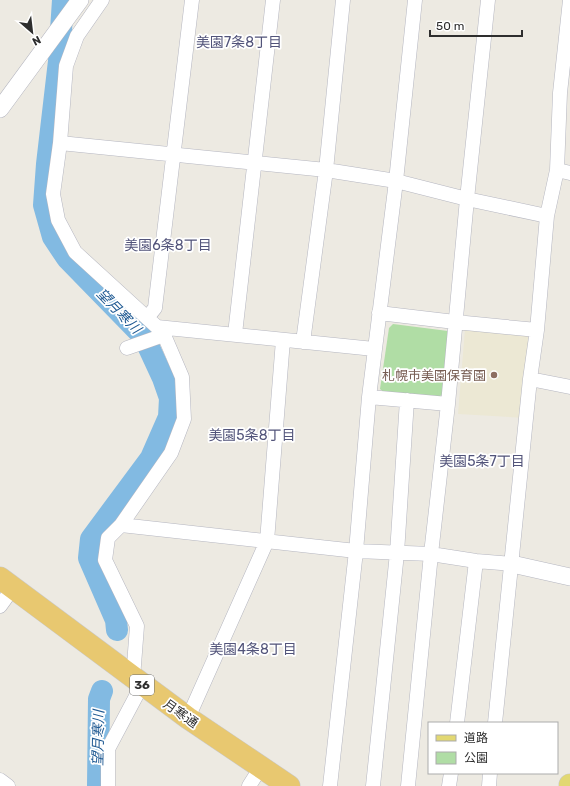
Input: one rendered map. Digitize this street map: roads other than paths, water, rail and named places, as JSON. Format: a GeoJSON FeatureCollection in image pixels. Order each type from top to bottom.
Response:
{"type":"FeatureCollection","features":[{"type":"Feature","properties":{"kind":"highway","name":"月寒通"},"geometry":{"type":"LineString","coordinates":[[6,583],[188,718],[289,786]]}},
{"type":"Feature","properties":{"kind":"street"},"geometry":{"type":"LineString","coordinates":[[102,0],[77,36],[66,66],[60,143],[53,194],[58,220],[75,252],[155,330],[182,377],[184,419],[170,453],[121,524],[108,538],[105,560],[136,626],[138,682],[108,749],[108,786]]}},
{"type":"Feature","properties":{"kind":"street"},"geometry":{"type":"LineString","coordinates":[[155,330],[155,308],[192,0]]}},
{"type":"Feature","properties":{"kind":"street"},"geometry":{"type":"LineString","coordinates":[[235,334],[273,0]]}},
{"type":"Feature","properties":{"kind":"street"},"geometry":{"type":"LineString","coordinates":[[303,342],[326,170],[343,0]]}},
{"type":"Feature","properties":{"kind":"street"},"geometry":{"type":"LineString","coordinates":[[330,786],[356,551],[374,348],[396,181],[415,0]]}},
{"type":"Feature","properties":{"kind":"street"},"geometry":{"type":"LineString","coordinates":[[408,786],[488,0]]}},
{"type":"Feature","properties":{"kind":"street"},"geometry":{"type":"LineString","coordinates":[[495,722],[530,379],[537,330],[547,216],[563,172],[560,93],[570,0]]}},
{"type":"Feature","properties":{"kind":"street"},"geometry":{"type":"LineString","coordinates":[[0,108],[79,1]]}},
{"type":"Feature","properties":{"kind":"street"},"geometry":{"type":"LineString","coordinates":[[60,143],[326,170],[396,181],[467,199],[547,216]]}},
{"type":"Feature","properties":{"kind":"street"},"geometry":{"type":"LineString","coordinates":[[379,313],[537,330]]}},
{"type":"Feature","properties":{"kind":"street"},"geometry":{"type":"LineString","coordinates":[[128,348],[155,330],[235,334],[374,348]]}},
{"type":"Feature","properties":{"kind":"street"},"geometry":{"type":"LineString","coordinates":[[188,718],[267,541],[283,340]]}},
{"type":"Feature","properties":{"kind":"street"},"geometry":{"type":"LineString","coordinates":[[530,379],[570,387]]}},
{"type":"Feature","properties":{"kind":"street"},"geometry":{"type":"LineString","coordinates":[[369,397],[448,404]]}},
{"type":"Feature","properties":{"kind":"street"},"geometry":{"type":"LineString","coordinates":[[373,786],[397,553],[407,400]]}},
{"type":"Feature","properties":{"kind":"street"},"geometry":{"type":"LineString","coordinates":[[121,524],[356,551],[431,554],[512,564],[570,577]]}},
{"type":"Feature","properties":{"kind":"street"},"geometry":{"type":"LineString","coordinates":[[457,722],[476,560]]}},
{"type":"Feature","properties":{"kind":"street"},"geometry":{"type":"LineString","coordinates":[[0,606],[6,583]]}},
{"type":"Feature","properties":{"kind":"street"},"geometry":{"type":"LineString","coordinates":[[249,786],[261,767]]}},
{"type":"Feature","properties":{"kind":"street"},"geometry":{"type":"LineString","coordinates":[[449,786],[451,774]]}},
{"type":"Feature","properties":{"kind":"street"},"geometry":{"type":"LineString","coordinates":[[489,786],[490,774]]}},
{"type":"Feature","properties":{"kind":"street"},"geometry":{"type":"LineString","coordinates":[[0,780],[8,786]]}},
{"type":"Feature","properties":{"kind":"waterway","name":"望月寒川"},"geometry":{"type":"LineString","coordinates":[[63,0],[59,61],[47,164],[44,205],[53,237],[67,258],[144,337],[163,378],[170,398],[169,417],[151,458],[91,539],[89,558],[116,620],[117,630]]}},
{"type":"Feature","properties":{"kind":"waterway","name":"望月寒川"},"geometry":{"type":"LineString","coordinates":[[98,786],[99,699],[102,691]]}},
{"type":"Feature","properties":{"kind":"place","name":"札幌市美園保育園"},"geometry":{"type":"Point","coordinates":[494,375]}},
{"type":"Feature","properties":{"kind":"district","name":"美園7条8丁目"},"geometry":{"type":"Point","coordinates":[239,42]}},
{"type":"Feature","properties":{"kind":"district","name":"美園6条8丁目"},"geometry":{"type":"Point","coordinates":[168,245]}},
{"type":"Feature","properties":{"kind":"district","name":"美園5条8丁目"},"geometry":{"type":"Point","coordinates":[252,435]}},
{"type":"Feature","properties":{"kind":"district","name":"美園5条7丁目"},"geometry":{"type":"Point","coordinates":[482,461]}},
{"type":"Feature","properties":{"kind":"district","name":"美園4条8丁目"},"geometry":{"type":"Point","coordinates":[253,649]}}]}
